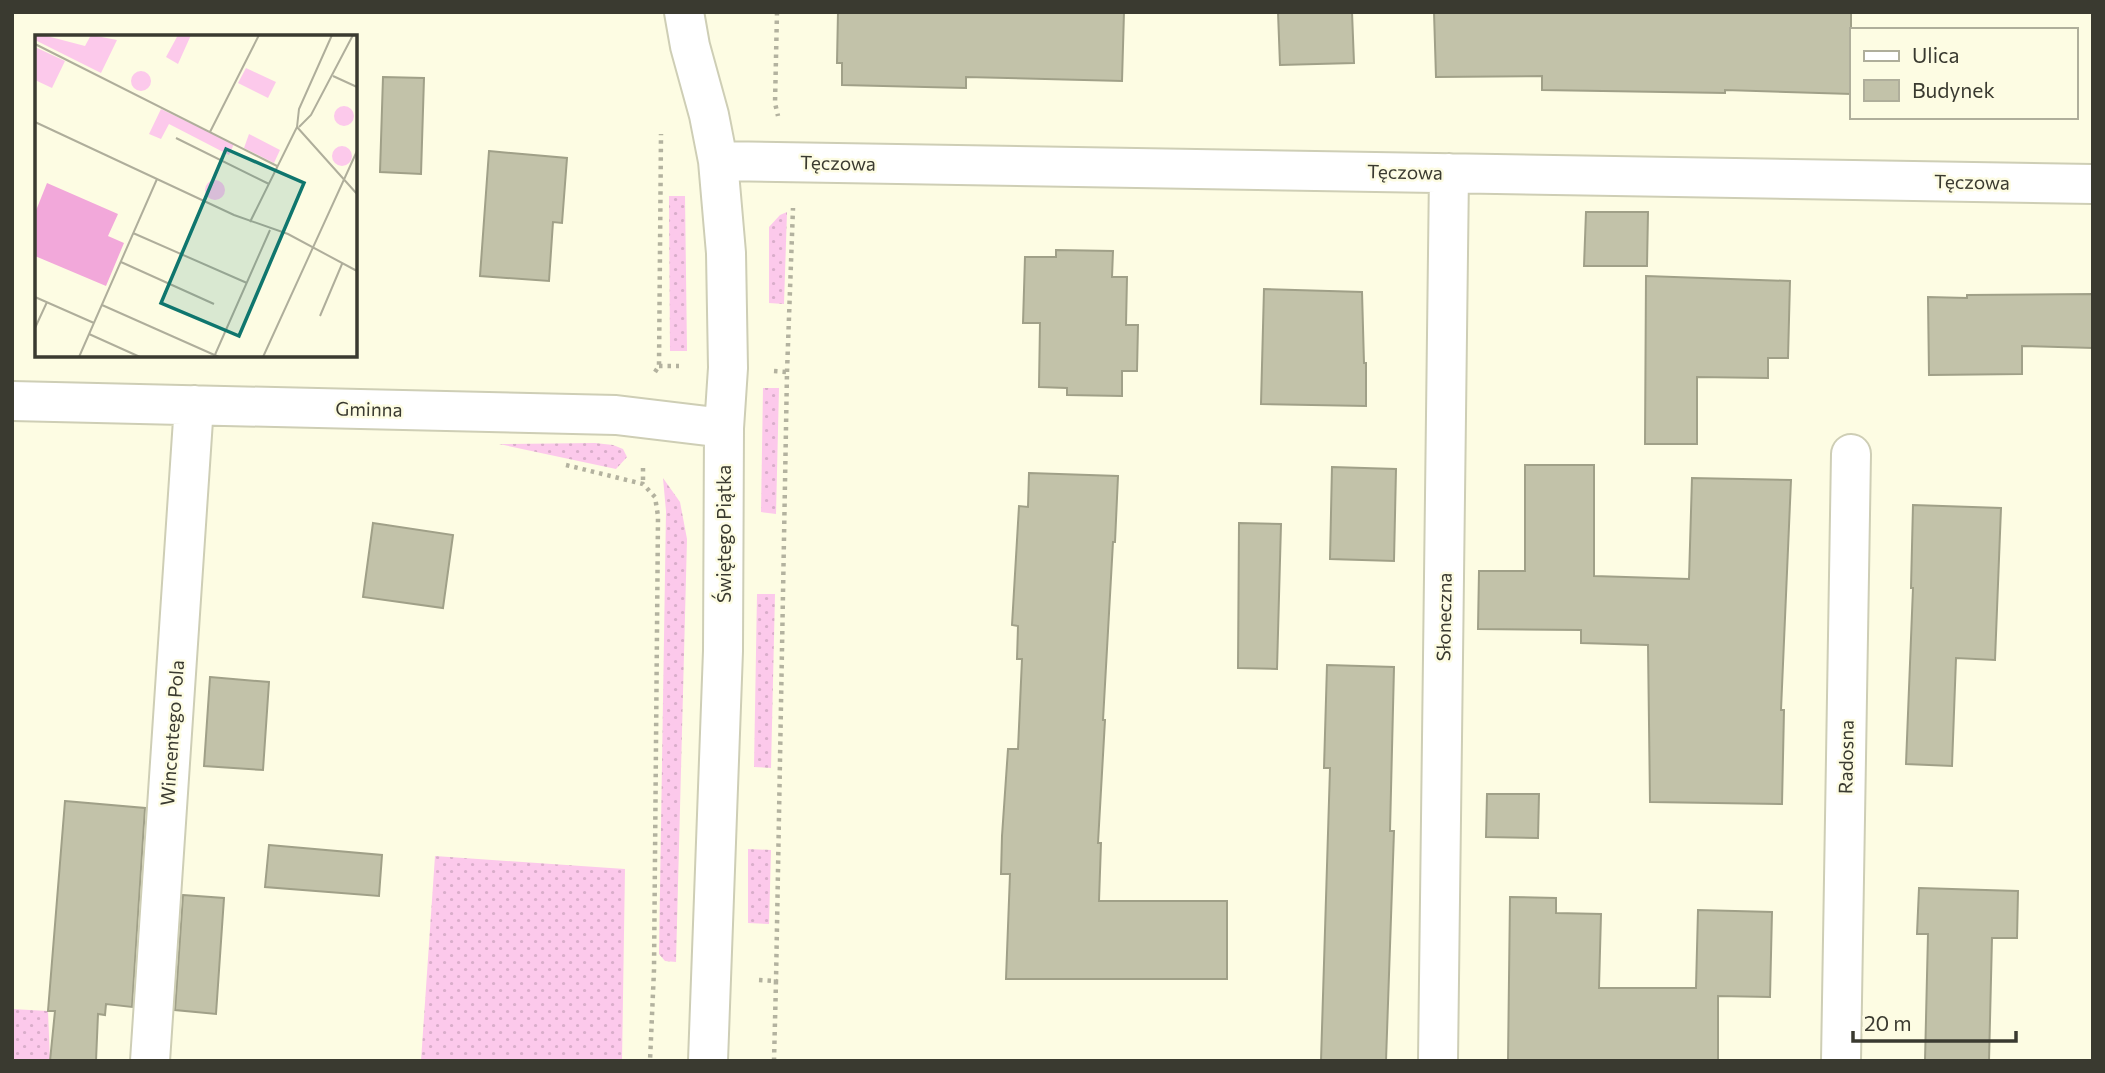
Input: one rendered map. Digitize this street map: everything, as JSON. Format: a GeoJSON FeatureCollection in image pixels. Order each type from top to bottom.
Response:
{"type":"FeatureCollection","features":[{"type":"Feature","properties":{"kind":"street","name":"Świętego Piątka"},"geometry":{"type":"LineString","coordinates":[[684,12],[718,161],[726,253],[723,651],[708,1061]]}},
{"type":"Feature","properties":{"kind":"street","name":"Tęczowa"},"geometry":{"type":"LineString","coordinates":[[718,161],[2093,184]]}},
{"type":"Feature","properties":{"kind":"street","name":"Słoneczna"},"geometry":{"type":"LineString","coordinates":[[1438,1061],[1449,173]]}},
{"type":"Feature","properties":{"kind":"street","name":"Gminna"},"geometry":{"type":"LineString","coordinates":[[12,401],[616,415],[724,428]]}},
{"type":"Feature","properties":{"kind":"street","name":"Wincentego Pola"},"geometry":{"type":"LineString","coordinates":[[150,1061],[194,405]]}},
{"type":"Feature","properties":{"kind":"street","name":"Radosna"},"geometry":{"type":"LineString","coordinates":[[1841,1061],[1851,454]]}},
{"type":"Feature","properties":{"kind":"path"},"geometry":{"type":"LineString","coordinates":[[774,1061],[787,372],[797,129],[787,126],[779,117],[775,103],[777,12]]}},
{"type":"Feature","properties":{"kind":"path"},"geometry":{"type":"LineString","coordinates":[[661,125],[659,366],[683,366]]}},
{"type":"Feature","properties":{"kind":"path"},"geometry":{"type":"LineString","coordinates":[[763,371],[787,372]]}},
{"type":"Feature","properties":{"kind":"path"},"geometry":{"type":"LineString","coordinates":[[643,458],[643,484]]}},
{"type":"Feature","properties":{"kind":"path"},"geometry":{"type":"LineString","coordinates":[[564,464],[643,484],[654,497],[658,516],[654,970],[650,1061]]}},
{"type":"Feature","properties":{"kind":"path"},"geometry":{"type":"LineString","coordinates":[[755,979],[776,981]]}},
{"type":"Feature","properties":{"kind":"shaded area"},"geometry":{"type":"Polygon","coordinates":[[[669,196],[685,196],[687,351],[670,351],[669,196]]]}},
{"type":"Feature","properties":{"kind":"shaded area"},"geometry":{"type":"Polygon","coordinates":[[[787,212],[784,304],[769,303],[769,227],[780,215],[787,212]]]}},
{"type":"Feature","properties":{"kind":"shaded area"},"geometry":{"type":"Polygon","coordinates":[[[763,388],[779,388],[776,514],[761,512],[763,388]]]}},
{"type":"Feature","properties":{"kind":"shaded area"},"geometry":{"type":"Polygon","coordinates":[[[595,443],[623,449],[627,457],[616,469],[499,444],[595,443]]]}},
{"type":"Feature","properties":{"kind":"shaded area"},"geometry":{"type":"Polygon","coordinates":[[[663,478],[680,502],[687,539],[676,962],[665,961],[659,954],[666,511],[663,478]]]}},
{"type":"Feature","properties":{"kind":"shaded area"},"geometry":{"type":"Polygon","coordinates":[[[757,594],[775,594],[771,768],[754,767],[757,594]]]}},
{"type":"Feature","properties":{"kind":"shaded area"},"geometry":{"type":"Polygon","coordinates":[[[748,849],[771,850],[769,924],[748,923],[748,849]]]}},
{"type":"Feature","properties":{"kind":"shaded area"},"geometry":{"type":"Polygon","coordinates":[[[435,856],[625,869],[622,1061],[421,1061],[435,856]]]}},
{"type":"Feature","properties":{"kind":"shaded area"},"geometry":{"type":"Polygon","coordinates":[[[12,1009],[48,1011],[50,1061],[12,1061],[12,1009]]]}},
{"type":"Feature","properties":{"kind":"building"},"geometry":{"type":"Polygon","coordinates":[[[838,12],[1124,12],[1122,81],[966,77],[966,88],[842,85],[842,63],[837,63],[838,12]]]}},
{"type":"Feature","properties":{"kind":"building"},"geometry":{"type":"Polygon","coordinates":[[[1278,12],[1352,12],[1354,63],[1280,65],[1278,12]]]}},
{"type":"Feature","properties":{"kind":"building"},"geometry":{"type":"Polygon","coordinates":[[[1434,12],[1851,12],[1850,94],[1725,90],[1725,93],[1542,90],[1542,76],[1436,77],[1434,12]]]}},
{"type":"Feature","properties":{"kind":"building"},"geometry":{"type":"Polygon","coordinates":[[[383,77],[424,78],[421,174],[380,172],[383,77]]]}},
{"type":"Feature","properties":{"kind":"building"},"geometry":{"type":"Polygon","coordinates":[[[489,151],[567,158],[562,223],[553,222],[549,281],[480,276],[489,151]]]}},
{"type":"Feature","properties":{"kind":"building"},"geometry":{"type":"Polygon","coordinates":[[[1586,212],[1648,212],[1647,266],[1584,266],[1586,212]]]}},
{"type":"Feature","properties":{"kind":"building"},"geometry":{"type":"Polygon","coordinates":[[[1056,250],[1113,251],[1112,277],[1127,277],[1126,325],[1138,325],[1137,371],[1122,371],[1122,396],[1067,395],[1067,388],[1039,387],[1040,323],[1023,323],[1025,257],[1056,257],[1056,250]]]}},
{"type":"Feature","properties":{"kind":"building"},"geometry":{"type":"Polygon","coordinates":[[[1646,276],[1790,281],[1788,358],[1768,358],[1768,378],[1697,377],[1697,444],[1645,444],[1646,276]]]}},
{"type":"Feature","properties":{"kind":"building"},"geometry":{"type":"Polygon","coordinates":[[[1264,289],[1362,292],[1366,406],[1261,404],[1264,289]]]}},
{"type":"Feature","properties":{"kind":"building"},"geometry":{"type":"Polygon","coordinates":[[[2093,294],[2093,348],[2022,346],[2022,374],[1929,375],[1928,297],[2093,294]]]}},
{"type":"Feature","properties":{"kind":"building"},"geometry":{"type":"Polygon","coordinates":[[[1525,465],[1594,465],[1594,576],[1689,579],[1692,478],[1791,480],[1781,710],[1784,710],[1782,804],[1650,802],[1648,645],[1581,643],[1581,630],[1478,629],[1479,571],[1525,571],[1525,465]]]}},
{"type":"Feature","properties":{"kind":"building"},"geometry":{"type":"Polygon","coordinates":[[[1332,467],[1396,469],[1394,561],[1330,559],[1332,467]]]}},
{"type":"Feature","properties":{"kind":"building"},"geometry":{"type":"Polygon","coordinates":[[[1029,473],[1118,476],[1103,720],[1098,843],[1101,843],[1099,901],[1227,901],[1227,979],[1006,979],[1010,874],[1001,874],[1002,836],[1008,749],[1018,749],[1022,659],[1017,659],[1018,626],[1012,625],[1019,506],[1028,507],[1029,473]]]}},
{"type":"Feature","properties":{"kind":"building"},"geometry":{"type":"Polygon","coordinates":[[[1913,505],[2001,508],[1995,660],[1956,658],[1952,766],[1906,764],[1913,588],[1913,505]]]}},
{"type":"Feature","properties":{"kind":"building"},"geometry":{"type":"Polygon","coordinates":[[[373,523],[453,535],[443,608],[363,597],[373,523]]]}},
{"type":"Feature","properties":{"kind":"building"},"geometry":{"type":"Polygon","coordinates":[[[1239,523],[1281,524],[1277,669],[1238,668],[1239,523]]]}},
{"type":"Feature","properties":{"kind":"building"},"geometry":{"type":"Polygon","coordinates":[[[1327,665],[1394,667],[1390,831],[1394,831],[1386,1061],[1321,1061],[1330,768],[1324,768],[1327,665]]]}},
{"type":"Feature","properties":{"kind":"building"},"geometry":{"type":"Polygon","coordinates":[[[210,677],[269,682],[263,770],[204,766],[210,677]]]}},
{"type":"Feature","properties":{"kind":"building"},"geometry":{"type":"Polygon","coordinates":[[[1487,794],[1539,794],[1538,838],[1486,837],[1487,794]]]}},
{"type":"Feature","properties":{"kind":"building"},"geometry":{"type":"Polygon","coordinates":[[[65,801],[145,808],[132,1007],[106,1004],[105,1015],[98,1014],[96,1061],[50,1061],[55,1011],[48,1011],[65,801]]]}},
{"type":"Feature","properties":{"kind":"building"},"geometry":{"type":"Polygon","coordinates":[[[269,845],[382,855],[379,896],[265,887],[269,845]]]}},
{"type":"Feature","properties":{"kind":"building"},"geometry":{"type":"Polygon","coordinates":[[[1919,888],[2018,891],[2017,938],[1992,938],[1989,1061],[1925,1061],[1928,934],[1917,934],[1919,888]]]}},
{"type":"Feature","properties":{"kind":"building"},"geometry":{"type":"Polygon","coordinates":[[[183,895],[224,898],[216,1014],[175,1010],[183,895]]]}},
{"type":"Feature","properties":{"kind":"building"},"geometry":{"type":"Polygon","coordinates":[[[1510,897],[1556,898],[1556,913],[1601,914],[1599,988],[1696,988],[1698,910],[1772,912],[1770,997],[1718,996],[1718,1061],[1508,1061],[1510,897]]]}}]}
